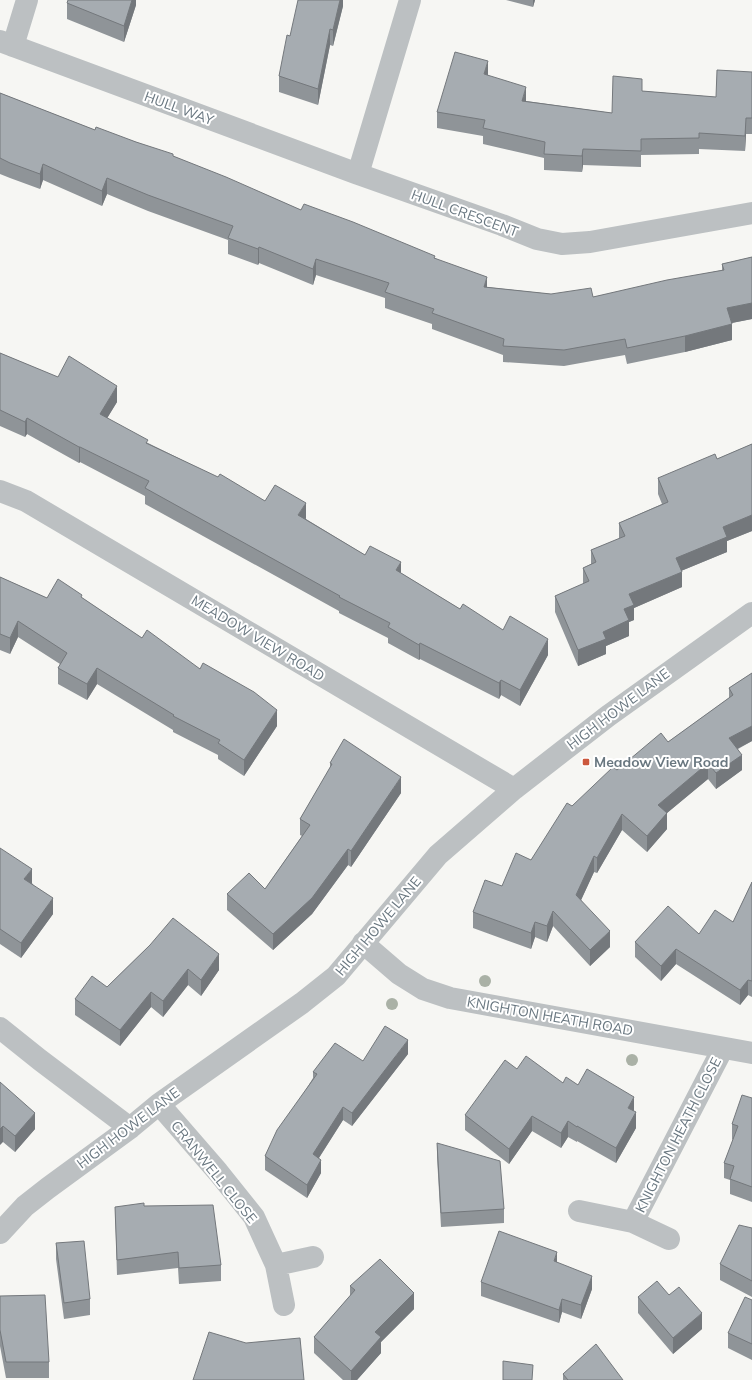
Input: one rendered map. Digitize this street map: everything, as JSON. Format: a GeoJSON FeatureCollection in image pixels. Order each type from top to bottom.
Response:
{"type":"FeatureCollection","features":[{"type":"Feature","properties":{"kind":"street"},"geometry":{"type":"LineString","coordinates":[[6,43],[28,0]]}},
{"type":"Feature","properties":{"kind":"street"},"geometry":{"type":"LineString","coordinates":[[358,174],[410,0]]}},
{"type":"Feature","properties":{"kind":"street","name":"HULL WAY"},"geometry":{"type":"LineString","coordinates":[[6,43],[358,174]]}},
{"type":"Feature","properties":{"kind":"street","name":"HULL CRESCENT"},"geometry":{"type":"LineString","coordinates":[[358,174],[502,225],[537,240],[562,244],[590,242],[752,213]]}},
{"type":"Feature","properties":{"kind":"street","name":"MEADOW VIEW ROAD"},"geometry":{"type":"LineString","coordinates":[[0,492],[26,501],[514,789]]}},
{"type":"Feature","properties":{"kind":"street","name":"HIGH HOWE LANE"},"geometry":{"type":"LineString","coordinates":[[0,1233],[25,1206],[130,1128],[159,1104],[302,1003],[336,976],[438,855],[514,789],[608,716],[752,613]]}},
{"type":"Feature","properties":{"kind":"street","name":"KNIGHTON HEATH ROAD"},"geometry":{"type":"LineString","coordinates":[[363,943],[399,974],[423,989],[450,998],[752,1053]]}},
{"type":"Feature","properties":{"kind":"street"},"geometry":{"type":"LineString","coordinates":[[0,1028],[130,1128]]}},
{"type":"Feature","properties":{"kind":"street","name":"KNIGHTON HEATH CLOSE"},"geometry":{"type":"LineString","coordinates":[[633,1222],[723,1048]]}},
{"type":"Feature","properties":{"kind":"street","name":"CRANWELL CLOSE"},"geometry":{"type":"LineString","coordinates":[[159,1104],[218,1172],[254,1217],[276,1265],[284,1305]]}},
{"type":"Feature","properties":{"kind":"street","name":"KNIGHTON HEATH CLOSE"},"geometry":{"type":"LineString","coordinates":[[579,1211],[633,1222],[669,1239]]}},
{"type":"Feature","properties":{"kind":"street"},"geometry":{"type":"LineString","coordinates":[[276,1265],[313,1257]]}},
{"type":"Feature","properties":{"kind":"building"},"geometry":{"type":"Polygon","coordinates":[[[68,0],[132,0],[124,26],[67,3],[68,0]]]}},
{"type":"Feature","properties":{"kind":"building"},"geometry":{"type":"Polygon","coordinates":[[[298,0],[340,0],[333,30],[330,29],[318,89],[279,76],[287,35],[290,36],[298,0]]]}},
{"type":"Feature","properties":{"kind":"building"},"geometry":{"type":"Polygon","coordinates":[[[455,52],[488,61],[484,74],[526,87],[522,101],[612,113],[613,76],[642,79],[642,91],[716,97],[717,70],[752,72],[752,118],[746,118],[745,136],[699,133],[699,138],[641,139],[641,151],[583,149],[582,156],[544,154],[545,142],[483,128],[485,120],[437,112],[455,52]]]}},
{"type":"Feature","properties":{"kind":"building"},"geometry":{"type":"Polygon","coordinates":[[[0,93],[95,130],[96,127],[173,154],[173,156],[226,177],[301,210],[304,204],[353,222],[435,256],[434,258],[487,277],[484,287],[551,294],[591,288],[593,297],[667,280],[724,270],[722,264],[752,257],[752,303],[727,308],[732,324],[685,336],[627,348],[625,339],[564,350],[503,346],[504,339],[432,313],[434,309],[385,292],[389,283],[316,259],[313,269],[259,247],[258,249],[228,238],[233,226],[148,195],[107,178],[102,191],[43,164],[40,174],[0,158],[0,93]]]}},
{"type":"Feature","properties":{"kind":"building"},"geometry":{"type":"Polygon","coordinates":[[[0,353],[58,377],[69,356],[117,386],[100,414],[148,440],[146,443],[218,477],[220,474],[265,501],[275,485],[306,503],[298,515],[365,555],[370,546],[401,562],[396,570],[460,609],[463,604],[503,630],[510,616],[548,639],[520,690],[501,680],[499,683],[420,643],[419,645],[388,627],[390,623],[339,597],[340,596],[145,488],[149,481],[79,447],[27,418],[25,422],[0,410],[0,353]]]}},
{"type":"Feature","properties":{"kind":"building"},"geometry":{"type":"Polygon","coordinates":[[[752,444],[752,515],[723,527],[727,537],[676,558],[682,572],[629,594],[634,605],[624,609],[629,620],[603,632],[606,639],[578,650],[555,596],[589,581],[583,568],[596,562],[591,550],[625,536],[619,523],[668,502],[658,478],[715,454],[717,459],[752,444]]]}},
{"type":"Feature","properties":{"kind":"building"},"geometry":{"type":"Polygon","coordinates":[[[0,577],[47,598],[58,579],[82,595],[81,597],[142,638],[147,630],[200,669],[203,663],[254,692],[277,710],[244,760],[218,743],[220,740],[173,716],[174,715],[97,668],[87,684],[58,668],[67,653],[18,621],[10,638],[0,634],[0,577]]]}},
{"type":"Feature","properties":{"kind":"building"},"geometry":{"type":"Polygon","coordinates":[[[752,673],[752,726],[729,738],[742,755],[716,773],[708,763],[658,805],[667,813],[647,836],[622,814],[597,858],[594,856],[576,895],[610,931],[590,950],[553,911],[547,926],[535,922],[531,933],[473,912],[485,880],[502,886],[516,853],[531,860],[567,803],[572,806],[613,767],[617,770],[661,733],[668,742],[733,695],[729,688],[752,673]]]}},
{"type":"Feature","properties":{"kind":"building"},"geometry":{"type":"Polygon","coordinates":[[[344,739],[401,777],[351,851],[348,849],[312,898],[273,934],[227,894],[249,873],[265,889],[310,825],[300,819],[332,764],[330,763],[344,739]]]}},
{"type":"Feature","properties":{"kind":"building"},"geometry":{"type":"Polygon","coordinates":[[[0,848],[32,869],[24,879],[53,898],[21,943],[0,929],[0,848]]]}},
{"type":"Feature","properties":{"kind":"building"},"geometry":{"type":"Polygon","coordinates":[[[752,882],[752,981],[748,980],[740,990],[676,949],[661,966],[635,942],[668,906],[699,934],[715,910],[733,922],[752,882]]]}},
{"type":"Feature","properties":{"kind":"building"},"geometry":{"type":"Polygon","coordinates":[[[173,918],[219,954],[201,980],[188,969],[163,1001],[151,992],[120,1030],[75,999],[92,976],[107,987],[150,945],[173,918]]]}},
{"type":"Feature","properties":{"kind":"building"},"geometry":{"type":"Polygon","coordinates":[[[385,1026],[408,1040],[352,1113],[343,1107],[313,1154],[321,1160],[307,1185],[265,1156],[277,1130],[317,1074],[313,1072],[335,1043],[363,1061],[385,1026]]]}},
{"type":"Feature","properties":{"kind":"building"},"geometry":{"type":"Polygon","coordinates":[[[526,1056],[563,1083],[566,1077],[578,1085],[587,1069],[634,1097],[628,1108],[636,1112],[616,1148],[568,1121],[561,1133],[532,1116],[509,1149],[465,1115],[505,1060],[517,1069],[526,1056]]]}},
{"type":"Feature","properties":{"kind":"building"},"geometry":{"type":"Polygon","coordinates":[[[0,1082],[35,1113],[15,1136],[3,1126],[0,1129],[0,1082]]]}},
{"type":"Feature","properties":{"kind":"building"},"geometry":{"type":"Polygon","coordinates":[[[742,1095],[752,1098],[752,1187],[730,1179],[734,1166],[724,1163],[738,1126],[732,1124],[742,1095]]]}},
{"type":"Feature","properties":{"kind":"building"},"geometry":{"type":"Polygon","coordinates":[[[437,1143],[500,1161],[504,1209],[441,1213],[437,1143]]]}},
{"type":"Feature","properties":{"kind":"building"},"geometry":{"type":"Polygon","coordinates":[[[144,1203],[144,1206],[213,1205],[221,1265],[179,1268],[178,1252],[117,1260],[115,1207],[144,1203]]]}},
{"type":"Feature","properties":{"kind":"building"},"geometry":{"type":"Polygon","coordinates":[[[739,1225],[752,1228],[752,1281],[720,1264],[739,1225]]]}},
{"type":"Feature","properties":{"kind":"building"},"geometry":{"type":"Polygon","coordinates":[[[499,1231],[557,1252],[554,1261],[592,1276],[581,1305],[562,1299],[559,1310],[481,1282],[499,1231]]]}},
{"type":"Feature","properties":{"kind":"building"},"geometry":{"type":"Polygon","coordinates":[[[84,1241],[90,1299],[64,1303],[56,1243],[84,1241]]]}},
{"type":"Feature","properties":{"kind":"building"},"geometry":{"type":"Polygon","coordinates":[[[380,1259],[414,1293],[375,1332],[381,1337],[351,1371],[314,1337],[355,1290],[350,1286],[380,1259]]]}},
{"type":"Feature","properties":{"kind":"building"},"geometry":{"type":"Polygon","coordinates":[[[657,1281],[669,1295],[679,1287],[702,1313],[673,1338],[638,1297],[657,1281]]]}},
{"type":"Feature","properties":{"kind":"building"},"geometry":{"type":"Polygon","coordinates":[[[45,1295],[49,1362],[6,1362],[0,1330],[0,1296],[45,1295]]]}},
{"type":"Feature","properties":{"kind":"building"},"geometry":{"type":"Polygon","coordinates":[[[745,1297],[752,1300],[752,1344],[728,1333],[745,1297]]]}},
{"type":"Feature","properties":{"kind":"building"},"geometry":{"type":"Polygon","coordinates":[[[209,1332],[246,1343],[300,1338],[304,1380],[193,1380],[209,1332]]]}},
{"type":"Feature","properties":{"kind":"building"},"geometry":{"type":"Polygon","coordinates":[[[596,1344],[623,1380],[568,1380],[563,1374],[596,1344]]]}},
{"type":"Feature","properties":{"kind":"building"},"geometry":{"type":"Polygon","coordinates":[[[503,1361],[533,1365],[532,1380],[503,1380],[503,1361]]]}},
{"type":"Feature","properties":{"kind":"place","name":"Meadow View Road"},"geometry":{"type":"Point","coordinates":[586,762]}}]}
